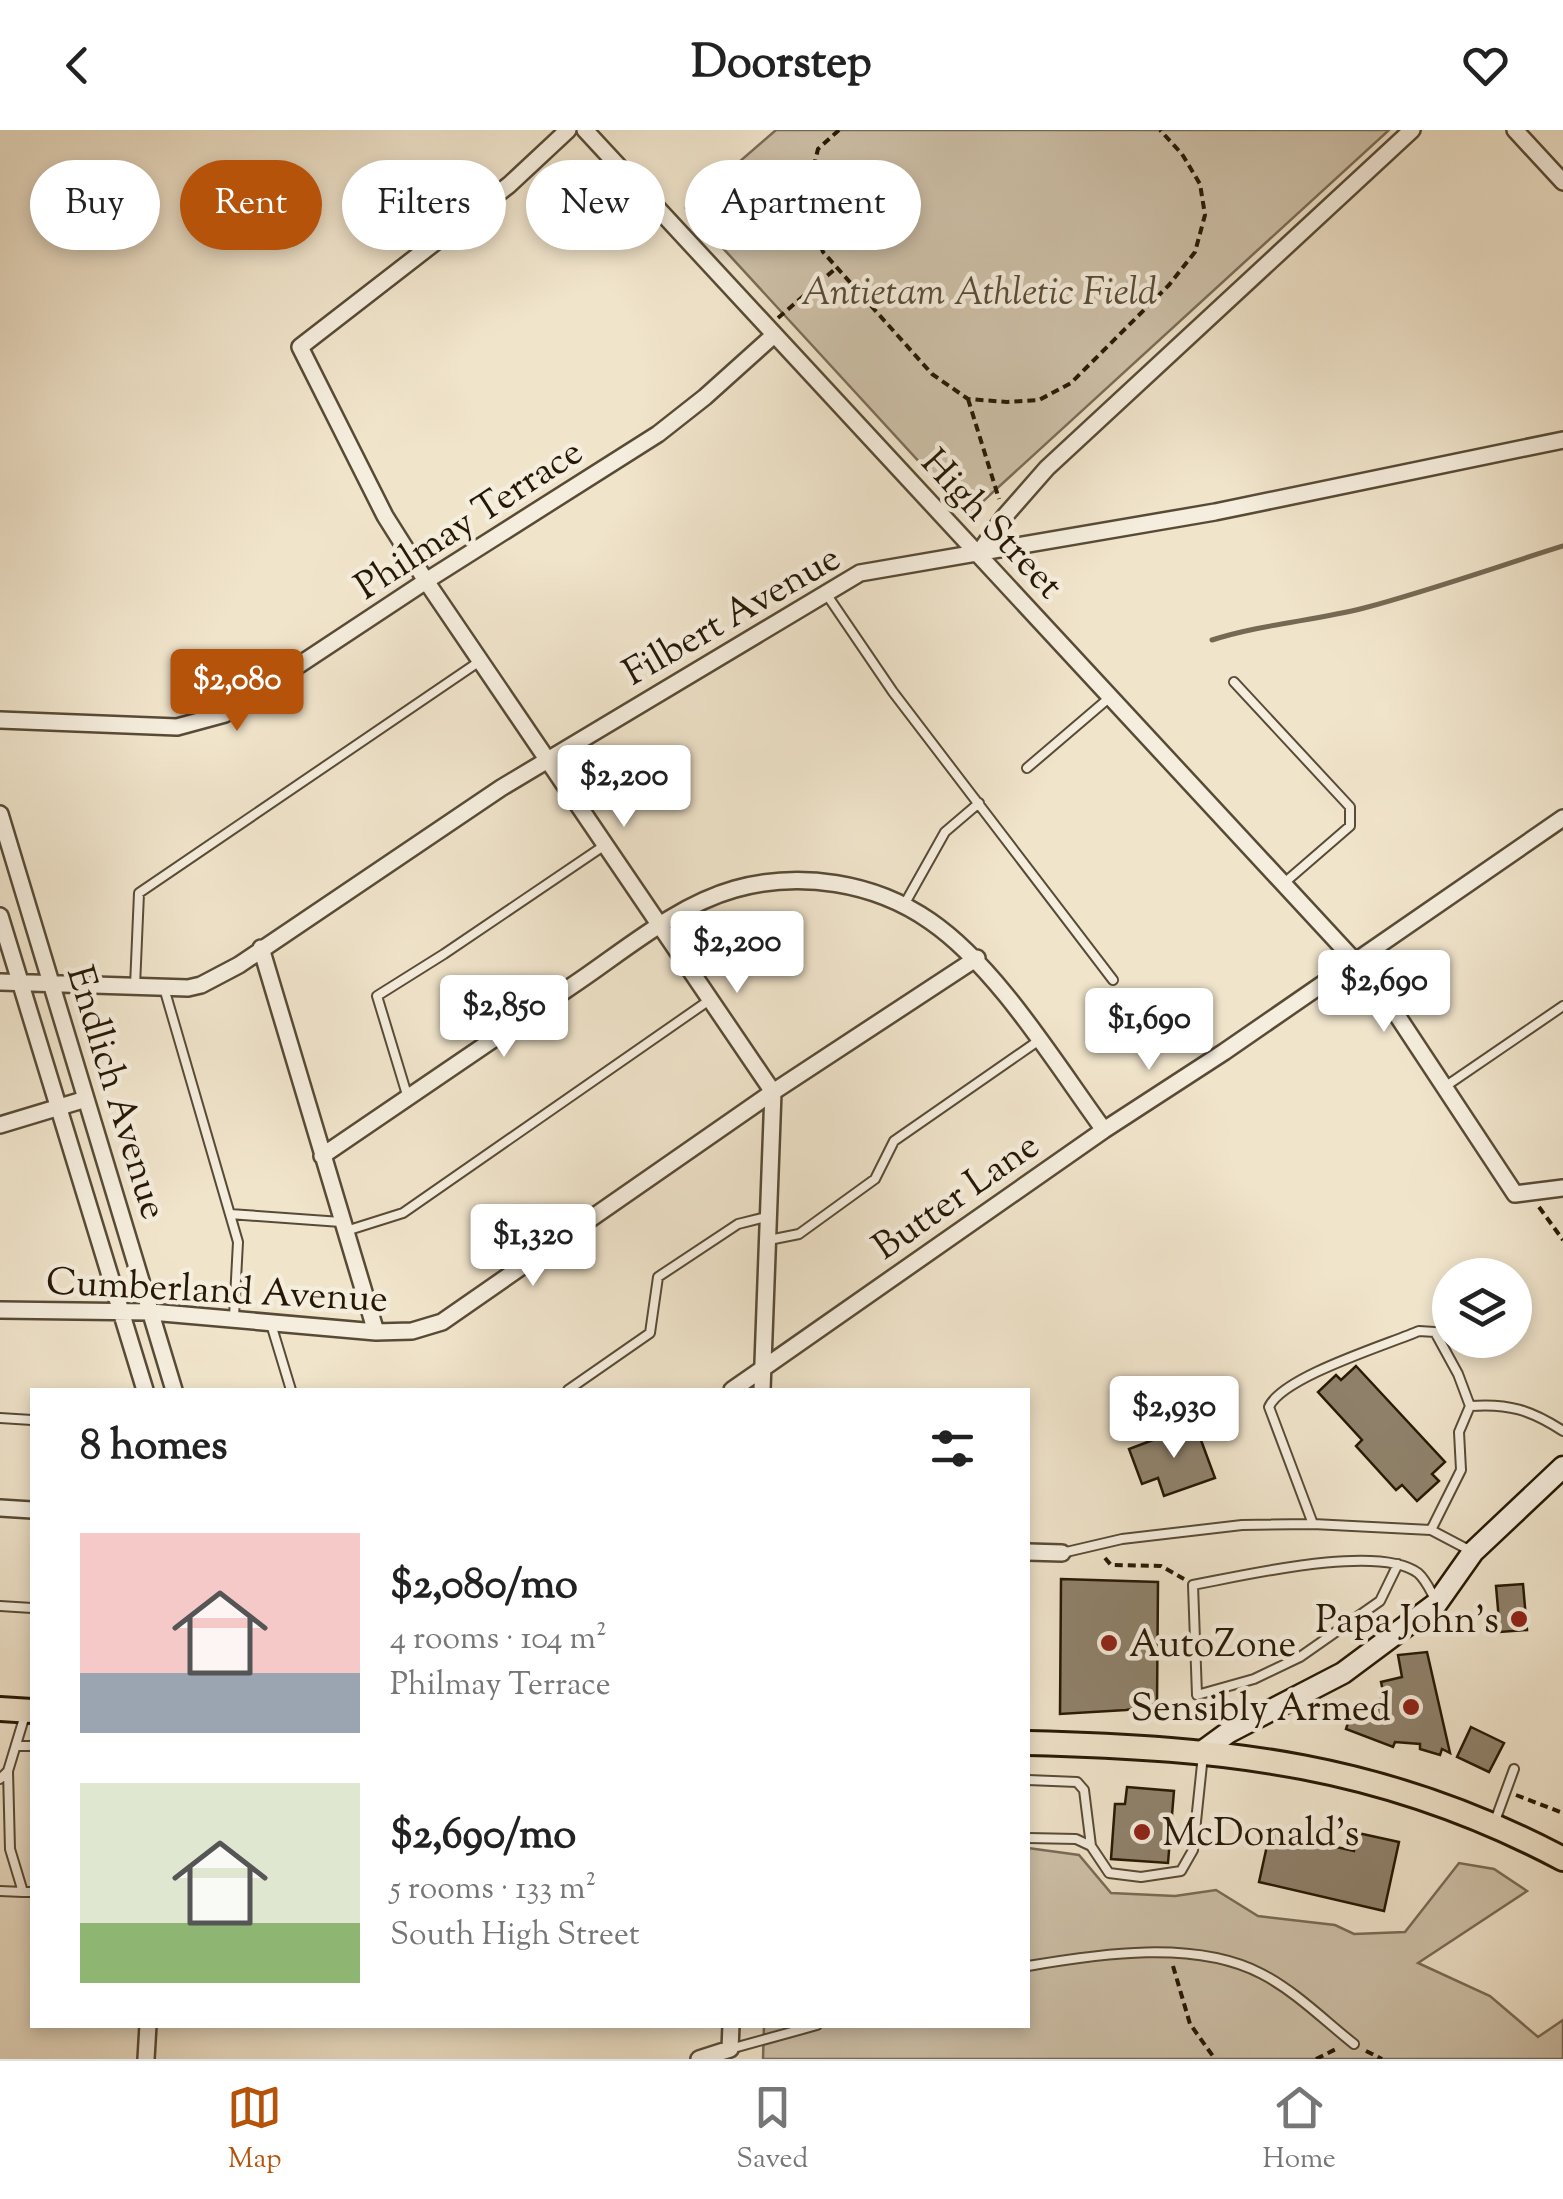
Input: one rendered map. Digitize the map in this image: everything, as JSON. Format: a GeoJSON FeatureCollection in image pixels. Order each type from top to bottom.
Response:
{"type":"FeatureCollection","features":[{"type":"Feature","properties":{"kind":"main road"},"geometry":{"type":"LineString","coordinates":[[1204,1751],[1229,1732],[1343,1672],[1437,1603],[1473,1552],[1563,1467]]}},
{"type":"Feature","properties":{"kind":"main road"},"geometry":{"type":"LineString","coordinates":[[0,1709],[30,1711]]}},
{"type":"Feature","properties":{"kind":"main road"},"geometry":{"type":"LineString","coordinates":[[1030,1743],[1204,1751],[1263,1758],[1365,1780],[1493,1826],[1563,1860]]}},
{"type":"Feature","properties":{"kind":"street"},"geometry":{"type":"LineString","coordinates":[[568,130],[509,185],[300,347],[385,516],[426,581],[773,1092],[762,1388]]}},
{"type":"Feature","properties":{"kind":"street","name":"High Street"},"geometry":{"type":"LineString","coordinates":[[585,130],[776,327],[1109,698],[1354,960],[1383,994],[1515,1194],[1529,1193]]}},
{"type":"Feature","properties":{"kind":"street"},"geometry":{"type":"LineString","coordinates":[[978,554],[1004,516],[1047,468],[1412,130]]}},
{"type":"Feature","properties":{"kind":"street"},"geometry":{"type":"LineString","coordinates":[[1516,130],[1563,182]]}},
{"type":"Feature","properties":{"kind":"street","name":"Philmay Terrace"},"geometry":{"type":"LineString","coordinates":[[0,720],[158,728],[203,722],[237,708],[426,581],[658,434],[705,398],[776,327]]}},
{"type":"Feature","properties":{"kind":"street","name":"Filbert Avenue"},"geometry":{"type":"LineString","coordinates":[[0,982],[164,988],[201,985],[239,964],[548,759],[860,574],[1215,512],[1563,440]]}},
{"type":"Feature","properties":{"kind":"street","name":"Endlich Avenue"},"geometry":{"type":"LineString","coordinates":[[0,814],[173,1388]]}},
{"type":"Feature","properties":{"kind":"street","name":"Butter Lane"},"geometry":{"type":"LineString","coordinates":[[735,1388],[1104,1130],[1563,818]]}},
{"type":"Feature","properties":{"kind":"street"},"geometry":{"type":"LineString","coordinates":[[322,1156],[700,902],[768,882],[835,883],[866,890],[933,922],[976,958],[1104,1130]]}},
{"type":"Feature","properties":{"kind":"street","name":"Endlich Avenue"},"geometry":{"type":"LineString","coordinates":[[0,916],[145,1388]]}},
{"type":"Feature","properties":{"kind":"street"},"geometry":{"type":"LineString","coordinates":[[261,948],[376,1332]]}},
{"type":"Feature","properties":{"kind":"street","name":"Cumberland Avenue"},"geometry":{"type":"LineString","coordinates":[[0,1310],[151,1312],[376,1332],[425,1328],[457,1315],[773,1092],[976,958]]}},
{"type":"Feature","properties":{"kind":"street"},"geometry":{"type":"LineString","coordinates":[[0,1124],[86,1099]]}},
{"type":"Feature","properties":{"kind":"street"},"geometry":{"type":"LineString","coordinates":[[1529,1193],[1563,1188]]}},
{"type":"Feature","properties":{"kind":"street"},"geometry":{"type":"LineString","coordinates":[[0,1508],[30,1510]]}},
{"type":"Feature","properties":{"kind":"street"},"geometry":{"type":"LineString","coordinates":[[1030,1552],[1062,1553]]}},
{"type":"Feature","properties":{"kind":"street"},"geometry":{"type":"LineString","coordinates":[[146,2059],[148,2028]]}},
{"type":"Feature","properties":{"kind":"street"},"geometry":{"type":"LineString","coordinates":[[699,2059],[730,2049],[731,2028]]}},
{"type":"Feature","properties":{"kind":"lane"},"geometry":{"type":"LineString","coordinates":[[827,595],[894,692],[1114,980]]}},
{"type":"Feature","properties":{"kind":"lane"},"geometry":{"type":"LineString","coordinates":[[135,987],[139,893],[480,661]]}},
{"type":"Feature","properties":{"kind":"lane"},"geometry":{"type":"LineString","coordinates":[[1234,682],[1350,807],[1350,826],[1283,884]]}},
{"type":"Feature","properties":{"kind":"lane"},"geometry":{"type":"LineString","coordinates":[[1028,768],[1109,698]]}},
{"type":"Feature","properties":{"kind":"lane"},"geometry":{"type":"LineString","coordinates":[[904,906],[944,832],[979,803]]}},
{"type":"Feature","properties":{"kind":"lane"},"geometry":{"type":"LineString","coordinates":[[408,1098],[376,996],[606,844]]}},
{"type":"Feature","properties":{"kind":"lane"},"geometry":{"type":"LineString","coordinates":[[164,988],[238,1242],[234,1322]]}},
{"type":"Feature","properties":{"kind":"lane"},"geometry":{"type":"LineString","coordinates":[[230,1214],[342,1227],[403,1213],[711,999]]}},
{"type":"Feature","properties":{"kind":"lane"},"geometry":{"type":"LineString","coordinates":[[1446,1086],[1563,1006]]}},
{"type":"Feature","properties":{"kind":"lane"},"geometry":{"type":"LineString","coordinates":[[769,1240],[799,1234],[875,1180],[894,1141],[1038,1041]]}},
{"type":"Feature","properties":{"kind":"lane"},"geometry":{"type":"LineString","coordinates":[[571,1388],[650,1333],[658,1277],[738,1224],[770,1216]]}},
{"type":"Feature","properties":{"kind":"lane"},"geometry":{"type":"LineString","coordinates":[[271,1324],[290,1388]]}},
{"type":"Feature","properties":{"kind":"lane"},"geometry":{"type":"LineString","coordinates":[[1313,1524],[1269,1406],[1274,1395],[1314,1373],[1419,1331],[1435,1332],[1470,1406],[1459,1432],[1461,1470],[1430,1530]]}},
{"type":"Feature","properties":{"kind":"lane"},"geometry":{"type":"LineString","coordinates":[[1470,1406],[1524,1408],[1563,1431]]}},
{"type":"Feature","properties":{"kind":"lane"},"geometry":{"type":"LineString","coordinates":[[0,1418],[30,1420]]}},
{"type":"Feature","properties":{"kind":"lane"},"geometry":{"type":"LineString","coordinates":[[1062,1553],[1122,1539],[1242,1526],[1313,1524],[1430,1530],[1473,1552]]}},
{"type":"Feature","properties":{"kind":"lane"},"geometry":{"type":"LineString","coordinates":[[1398,1564],[1380,1601],[1300,1657],[1254,1680],[1197,1695],[1193,1584],[1332,1561],[1398,1564],[1416,1572],[1437,1603]]}},
{"type":"Feature","properties":{"kind":"lane"},"geometry":{"type":"LineString","coordinates":[[0,1606],[30,1608]]}},
{"type":"Feature","properties":{"kind":"lane"},"geometry":{"type":"LineString","coordinates":[[0,1891],[28,1892],[10,1849],[8,1771],[30,1711]]}},
{"type":"Feature","properties":{"kind":"lane"},"geometry":{"type":"LineString","coordinates":[[16,1746],[30,1746]]}},
{"type":"Feature","properties":{"kind":"lane"},"geometry":{"type":"LineString","coordinates":[[1030,1780],[1077,1782],[1084,1790],[1091,1846],[1109,1872],[1142,1877],[1181,1871],[1194,1850],[1204,1751]]}},
{"type":"Feature","properties":{"kind":"lane"},"geometry":{"type":"LineString","coordinates":[[1493,1826],[1514,1769]]}},
{"type":"Feature","properties":{"kind":"lane"},"geometry":{"type":"LineString","coordinates":[[0,1779],[8,1771]]}},
{"type":"Feature","properties":{"kind":"lane"},"geometry":{"type":"LineString","coordinates":[[1030,1838],[1076,1839],[1091,1846]]}},
{"type":"Feature","properties":{"kind":"lane"},"geometry":{"type":"LineString","coordinates":[[1030,1966],[1133,1952],[1229,1962],[1262,1974],[1354,2044]]}},
{"type":"Feature","properties":{"kind":"lane"},"geometry":{"type":"LineString","coordinates":[[730,2049],[805,2028]]}},
{"type":"Feature","properties":{"kind":"path"},"geometry":{"type":"LineString","coordinates":[[839,130],[818,149],[805,203],[823,252],[932,374],[968,399],[1007,402],[1039,400],[1071,384],[1169,286],[1195,252],[1205,216],[1200,184],[1182,154],[1160,130]]}},
{"type":"Feature","properties":{"kind":"path"},"geometry":{"type":"LineString","coordinates":[[776,327],[835,269]]}},
{"type":"Feature","properties":{"kind":"path"},"geometry":{"type":"LineString","coordinates":[[968,399],[1004,516]]}},
{"type":"Feature","properties":{"kind":"path"},"geometry":{"type":"LineString","coordinates":[[1529,1193],[1563,1240]]}},
{"type":"Feature","properties":{"kind":"path"},"geometry":{"type":"LineString","coordinates":[[1112,1564],[1160,1566],[1193,1584]]}},
{"type":"Feature","properties":{"kind":"path"},"geometry":{"type":"LineString","coordinates":[[1506,1792],[1563,1813]]}},
{"type":"Feature","properties":{"kind":"path"},"geometry":{"type":"LineString","coordinates":[[1171,1956],[1176,1986],[1190,2024],[1215,2059]]}},
{"type":"Feature","properties":{"kind":"green space","name":"Antietam Athletic Field"},"geometry":{"type":"Polygon","coordinates":[[[776,130],[1389,130],[968,515],[725,250],[921,250],[921,160],[741,160],[776,130]]]}},
{"type":"Feature","properties":{"kind":"green space"},"geometry":{"type":"Polygon","coordinates":[[[1030,1848],[1079,1855],[1111,1893],[1175,1896],[1216,1890],[1258,1916],[1335,1925],[1354,1934],[1405,1932],[1459,1863],[1494,1869],[1527,1891],[1418,1963],[1490,1996],[1538,2037],[1563,2020],[1563,2059],[763,2059],[764,2028],[1030,2028],[1030,1848]]]}},
{"type":"Feature","properties":{"kind":"building"},"geometry":{"type":"Polygon","coordinates":[[[1356,1366],[1445,1462],[1432,1474],[1439,1481],[1417,1501],[1402,1485],[1396,1490],[1356,1446],[1362,1440],[1318,1392],[1336,1375],[1341,1380],[1356,1366]]]}},
{"type":"Feature","properties":{"kind":"building"},"geometry":{"type":"Polygon","coordinates":[[[1195,1424],[1215,1478],[1164,1496],[1158,1478],[1142,1484],[1129,1449],[1195,1424]]]}},
{"type":"Feature","properties":{"kind":"building","name":"AutoZone"},"geometry":{"type":"Polygon","coordinates":[[[1061,1579],[1158,1582],[1157,1705],[1060,1714],[1061,1579]]]}},
{"type":"Feature","properties":{"kind":"building"},"geometry":{"type":"Polygon","coordinates":[[[1523,1584],[1527,1630],[1500,1632],[1496,1586],[1523,1584]]]}},
{"type":"Feature","properties":{"kind":"building"},"geometry":{"type":"Polygon","coordinates":[[[1427,1652],[1450,1753],[1442,1749],[1440,1755],[1420,1749],[1420,1744],[1395,1742],[1393,1747],[1346,1729],[1354,1704],[1378,1709],[1381,1682],[1402,1677],[1398,1655],[1427,1652]]]}},
{"type":"Feature","properties":{"kind":"building"},"geometry":{"type":"Polygon","coordinates":[[[1471,1727],[1504,1743],[1489,1772],[1457,1757],[1471,1727]]]}},
{"type":"Feature","properties":{"kind":"building","name":"McDonald's"},"geometry":{"type":"Polygon","coordinates":[[[1127,1787],[1174,1791],[1168,1863],[1111,1859],[1115,1804],[1125,1804],[1127,1787]]]}},
{"type":"Feature","properties":{"kind":"building"},"geometry":{"type":"Polygon","coordinates":[[[1270,1832],[1354,1851],[1358,1833],[1399,1842],[1384,1911],[1259,1882],[1270,1832]]]}},
{"type":"Feature","properties":{"kind":"waterway"},"geometry":{"type":"LineString","coordinates":[[1212,640],[1364,608],[1563,546]]}},
{"type":"Feature","properties":{"kind":"place","name":"Papa John's"},"geometry":{"type":"Point","coordinates":[1519,1619]}},
{"type":"Feature","properties":{"kind":"place","name":"AutoZone"},"geometry":{"type":"Point","coordinates":[1109,1643]}},
{"type":"Feature","properties":{"kind":"place","name":"Sensibly Armed"},"geometry":{"type":"Point","coordinates":[1411,1707]}},
{"type":"Feature","properties":{"kind":"place","name":"McDonald's"},"geometry":{"type":"Point","coordinates":[1142,1832]}}]}
